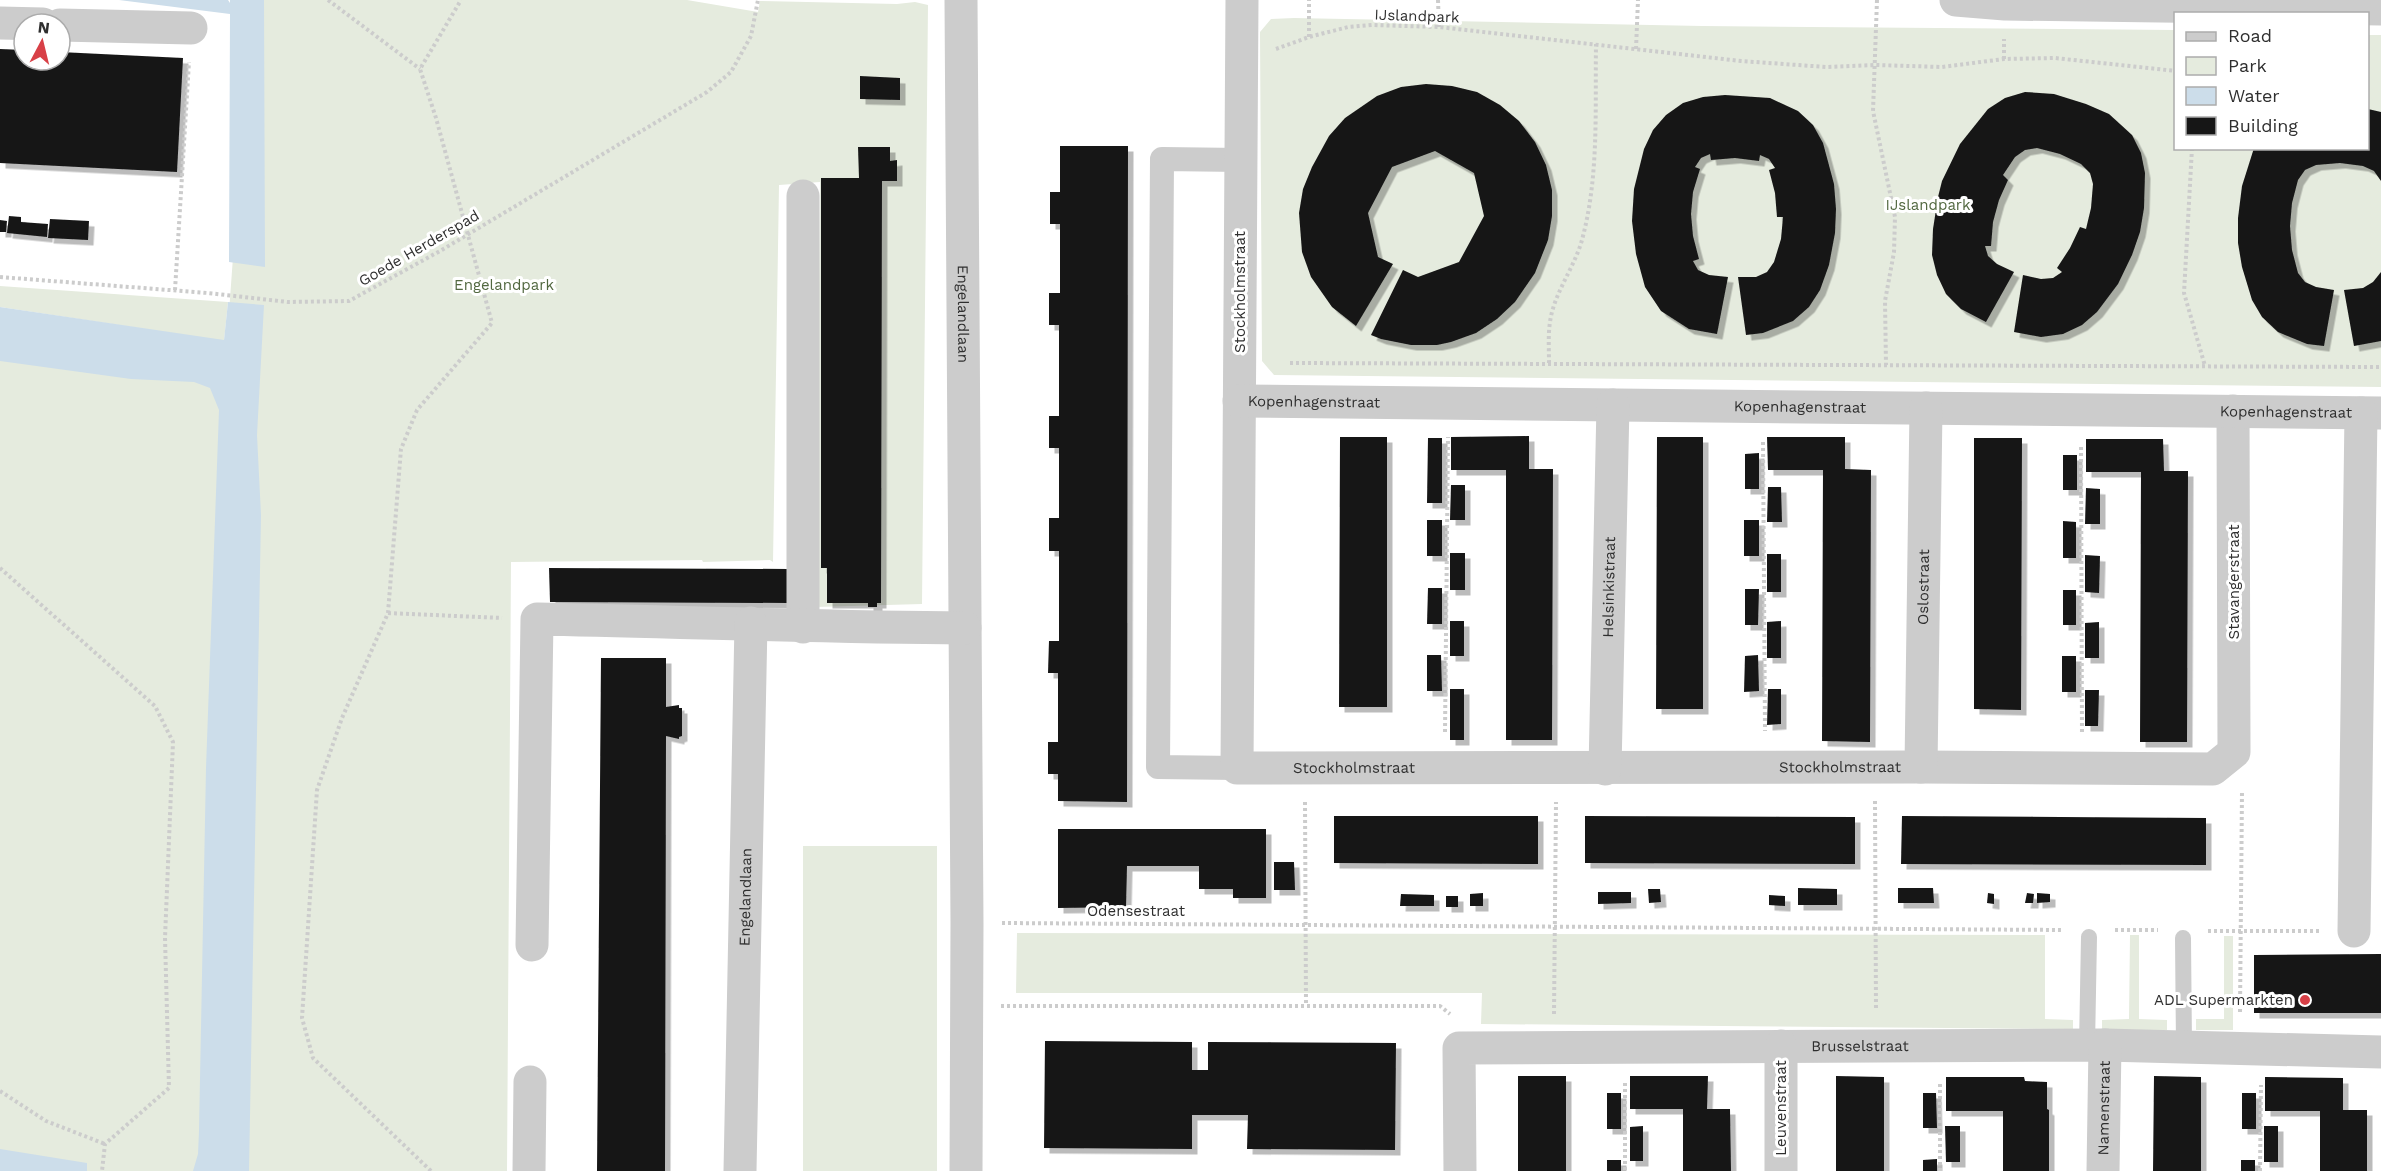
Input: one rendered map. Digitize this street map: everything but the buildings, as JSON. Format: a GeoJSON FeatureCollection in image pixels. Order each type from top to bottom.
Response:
{"type":"FeatureCollection","features":[{"type":"Feature","properties":{"kind":"street","name":"Engelandlaan"},"geometry":{"type":"LineString","coordinates":[[961,0],[967,922],[966,1171]]}},
{"type":"Feature","properties":{"kind":"street","name":"Stockholmstraat"},"geometry":{"type":"LineString","coordinates":[[1242,0],[1237,768],[2213,769],[2234,752]]}},
{"type":"Feature","properties":{"kind":"street"},"geometry":{"type":"LineString","coordinates":[[1956,0],[2005,4],[2381,9]]}},
{"type":"Feature","properties":{"kind":"street"},"geometry":{"type":"LineString","coordinates":[[72,24],[191,28]]}},
{"type":"Feature","properties":{"kind":"street"},"geometry":{"type":"LineString","coordinates":[[1237,768],[1158,767],[1162,159],[1241,160]]}},
{"type":"Feature","properties":{"kind":"street"},"geometry":{"type":"LineString","coordinates":[[803,627],[804,196]]}},
{"type":"Feature","properties":{"kind":"street","name":"Kopenhagenstraat"},"geometry":{"type":"LineString","coordinates":[[1239,401],[2371,413],[2354,932]]}},
{"type":"Feature","properties":{"kind":"street","name":"Helsinkistraat"},"geometry":{"type":"LineString","coordinates":[[1605,769],[1613,405]]}},
{"type":"Feature","properties":{"kind":"street","name":"Oslostraat"},"geometry":{"type":"LineString","coordinates":[[1921,767],[1926,408]]}},
{"type":"Feature","properties":{"kind":"street","name":"Stavangerstraat"},"geometry":{"type":"LineString","coordinates":[[2233,411],[2234,752]]}},
{"type":"Feature","properties":{"kind":"street"},"geometry":{"type":"LineString","coordinates":[[532,945],[537,619],[751,623],[803,627],[965,628]]}},
{"type":"Feature","properties":{"kind":"street","name":"Engelandlaan"},"geometry":{"type":"LineString","coordinates":[[740,1171],[751,623]]}},
{"type":"Feature","properties":{"kind":"street","name":"Brusselstraat"},"geometry":{"type":"LineString","coordinates":[[1459,1048],[2096,1045],[2381,1052]]}},
{"type":"Feature","properties":{"kind":"street","name":"Namenstraat"},"geometry":{"type":"LineString","coordinates":[[2096,1045],[2103,1171]]}},
{"type":"Feature","properties":{"kind":"street","name":"Leuvenstraat"},"geometry":{"type":"LineString","coordinates":[[1781,1046],[1781,1171]]}},
{"type":"Feature","properties":{"kind":"street"},"geometry":{"type":"LineString","coordinates":[[1459,1048],[1460,1171]]}},
{"type":"Feature","properties":{"kind":"street"},"geometry":{"type":"LineString","coordinates":[[529,1171],[530,1082]]}},
{"type":"Feature","properties":{"kind":"lane"},"geometry":{"type":"LineString","coordinates":[[2089,937],[2096,1045]]}},
{"type":"Feature","properties":{"kind":"lane"},"geometry":{"type":"LineString","coordinates":[[2183,938],[2184,1047]]}},
{"type":"Feature","properties":{"kind":"path"},"geometry":{"type":"LineString","coordinates":[[328,0],[420,69],[436,118],[492,323],[417,410],[400,449],[388,613],[342,718],[317,790],[302,1018],[313,1058],[431,1171]]}},
{"type":"Feature","properties":{"kind":"path"},"geometry":{"type":"LineString","coordinates":[[420,69],[461,0]]}},
{"type":"Feature","properties":{"kind":"path","name":"Goede Herderspad"},"geometry":{"type":"LineString","coordinates":[[0,277],[175,290],[288,302],[349,301],[468,234],[707,92],[732,72],[751,36],[758,0]]}},
{"type":"Feature","properties":{"kind":"path"},"geometry":{"type":"LineString","coordinates":[[1309,0],[1309,37]]}},
{"type":"Feature","properties":{"kind":"path"},"geometry":{"type":"LineString","coordinates":[[1438,0],[1439,27]]}},
{"type":"Feature","properties":{"kind":"path"},"geometry":{"type":"LineString","coordinates":[[1636,49],[1638,0]]}},
{"type":"Feature","properties":{"kind":"path"},"geometry":{"type":"LineString","coordinates":[[1877,0],[1873,111],[1895,217],[1894,252],[1885,301],[1889,408]]}},
{"type":"Feature","properties":{"kind":"path","name":"IJslandpark"},"geometry":{"type":"LineString","coordinates":[[1241,61],[1309,37],[1348,27],[1372,25],[1439,27],[1741,61],[1826,67],[1876,65],[1942,67],[2004,59],[2055,58],[2174,71]]}},
{"type":"Feature","properties":{"kind":"path"},"geometry":{"type":"LineString","coordinates":[[175,290],[191,28]]}},
{"type":"Feature","properties":{"kind":"path"},"geometry":{"type":"LineString","coordinates":[[1549,363],[1550,321],[1583,239],[1591,199],[1595,140],[1596,44]]}},
{"type":"Feature","properties":{"kind":"path"},"geometry":{"type":"LineString","coordinates":[[2192,150],[2184,293],[2205,366]]}},
{"type":"Feature","properties":{"kind":"path"},"geometry":{"type":"LineString","coordinates":[[1239,362],[2381,367]]}},
{"type":"Feature","properties":{"kind":"path"},"geometry":{"type":"LineString","coordinates":[[1445,769],[1448,403]]}},
{"type":"Feature","properties":{"kind":"path"},"geometry":{"type":"LineString","coordinates":[[1762,406],[1765,768]]}},
{"type":"Feature","properties":{"kind":"path"},"geometry":{"type":"LineString","coordinates":[[2081,410],[2082,768]]}},
{"type":"Feature","properties":{"kind":"path"},"geometry":{"type":"LineString","coordinates":[[0,568],[155,706],[173,742],[165,938],[169,1088],[105,1144],[102,1171]]}},
{"type":"Feature","properties":{"kind":"path"},"geometry":{"type":"LineString","coordinates":[[388,613],[537,619]]}},
{"type":"Feature","properties":{"kind":"path"},"geometry":{"type":"LineString","coordinates":[[2234,752],[2242,785],[2240,1048]]}},
{"type":"Feature","properties":{"kind":"path"},"geometry":{"type":"LineString","coordinates":[[1875,767],[1876,1046]]}},
{"type":"Feature","properties":{"kind":"path"},"geometry":{"type":"LineString","coordinates":[[1304,769],[1306,1005]]}},
{"type":"Feature","properties":{"kind":"path"},"geometry":{"type":"LineString","coordinates":[[1554,1047],[1557,769]]}},
{"type":"Feature","properties":{"kind":"path","name":"Odensestraat"},"geometry":{"type":"LineString","coordinates":[[967,922],[2065,930]]}},
{"type":"Feature","properties":{"kind":"path"},"geometry":{"type":"LineString","coordinates":[[2112,930],[2160,930]]}},
{"type":"Feature","properties":{"kind":"path"},"geometry":{"type":"LineString","coordinates":[[2206,931],[2354,932]]}},
{"type":"Feature","properties":{"kind":"path"},"geometry":{"type":"LineString","coordinates":[[967,1006],[1440,1006],[1450,1013],[1453,1038],[1459,1048]]}},
{"type":"Feature","properties":{"kind":"path"},"geometry":{"type":"LineString","coordinates":[[1625,1076],[1625,1171]]}},
{"type":"Feature","properties":{"kind":"path"},"geometry":{"type":"LineString","coordinates":[[1940,1076],[1940,1171]]}},
{"type":"Feature","properties":{"kind":"path"},"geometry":{"type":"LineString","coordinates":[[2260,1171],[2261,1077]]}},
{"type":"Feature","properties":{"kind":"path"},"geometry":{"type":"LineString","coordinates":[[0,1092],[46,1121],[105,1144]]}},
{"type":"Feature","properties":{"kind":"green space","name":"Engelandpark"},"geometry":{"type":"Polygon","coordinates":[[[235,0],[687,0],[758,12],[760,1],[897,4],[915,2],[928,5],[922,604],[816,607],[820,182],[779,185],[773,562],[770,560],[703,562],[702,560],[511,562],[507,1171],[0,1171],[0,355],[224,382],[233,257],[235,0]]]}},
{"type":"Feature","properties":{"kind":"green space","name":"IJslandpark"},"geometry":{"type":"Polygon","coordinates":[[[1271,19],[2174,30],[2174,150],[2369,150],[2369,35],[2381,35],[2381,387],[1274,375],[1262,361],[1260,32],[1271,19]]]}},
{"type":"Feature","properties":{"kind":"green space"},"geometry":{"type":"Polygon","coordinates":[[[0,286],[228,302],[224,341],[0,307],[0,286]]]}},
{"type":"Feature","properties":{"kind":"green space"},"geometry":{"type":"Polygon","coordinates":[[[803,846],[937,846],[937,1171],[803,1171],[803,846]]]}},
{"type":"Feature","properties":{"kind":"green space"},"geometry":{"type":"Polygon","coordinates":[[[1017,933],[2045,935],[2045,1019],[2073,1020],[2073,1029],[1481,1024],[1482,993],[1016,993],[1017,933]]]}},
{"type":"Feature","properties":{"kind":"green space"},"geometry":{"type":"Polygon","coordinates":[[[2130,935],[2139,935],[2139,1019],[2167,1020],[2167,1030],[2102,1030],[2102,1020],[2129,1019],[2130,935]]]}},
{"type":"Feature","properties":{"kind":"green space"},"geometry":{"type":"Polygon","coordinates":[[[2224,936],[2233,936],[2233,1030],[2196,1030],[2196,1019],[2224,1019],[2224,936]]]}},
{"type":"Feature","properties":{"kind":"water"},"geometry":{"type":"Polygon","coordinates":[[[119,0],[228,0],[230,3],[230,0],[264,0],[265,267],[229,262],[230,14],[119,0]]]}},
{"type":"Feature","properties":{"kind":"water"},"geometry":{"type":"Polygon","coordinates":[[[228,302],[264,305],[257,435],[261,515],[249,1171],[193,1171],[198,1154],[199,1131],[206,768],[219,410],[210,388],[194,382],[131,379],[0,361],[0,307],[224,340],[228,302]]]}},
{"type":"Feature","properties":{"kind":"water"},"geometry":{"type":"Polygon","coordinates":[[[0,1149],[87,1163],[87,1171],[0,1171],[0,1149]]]}},
{"type":"Feature","properties":{"kind":"place","name":"ADL Supermarkten"},"geometry":{"type":"Point","coordinates":[2305,1000]}}]}
